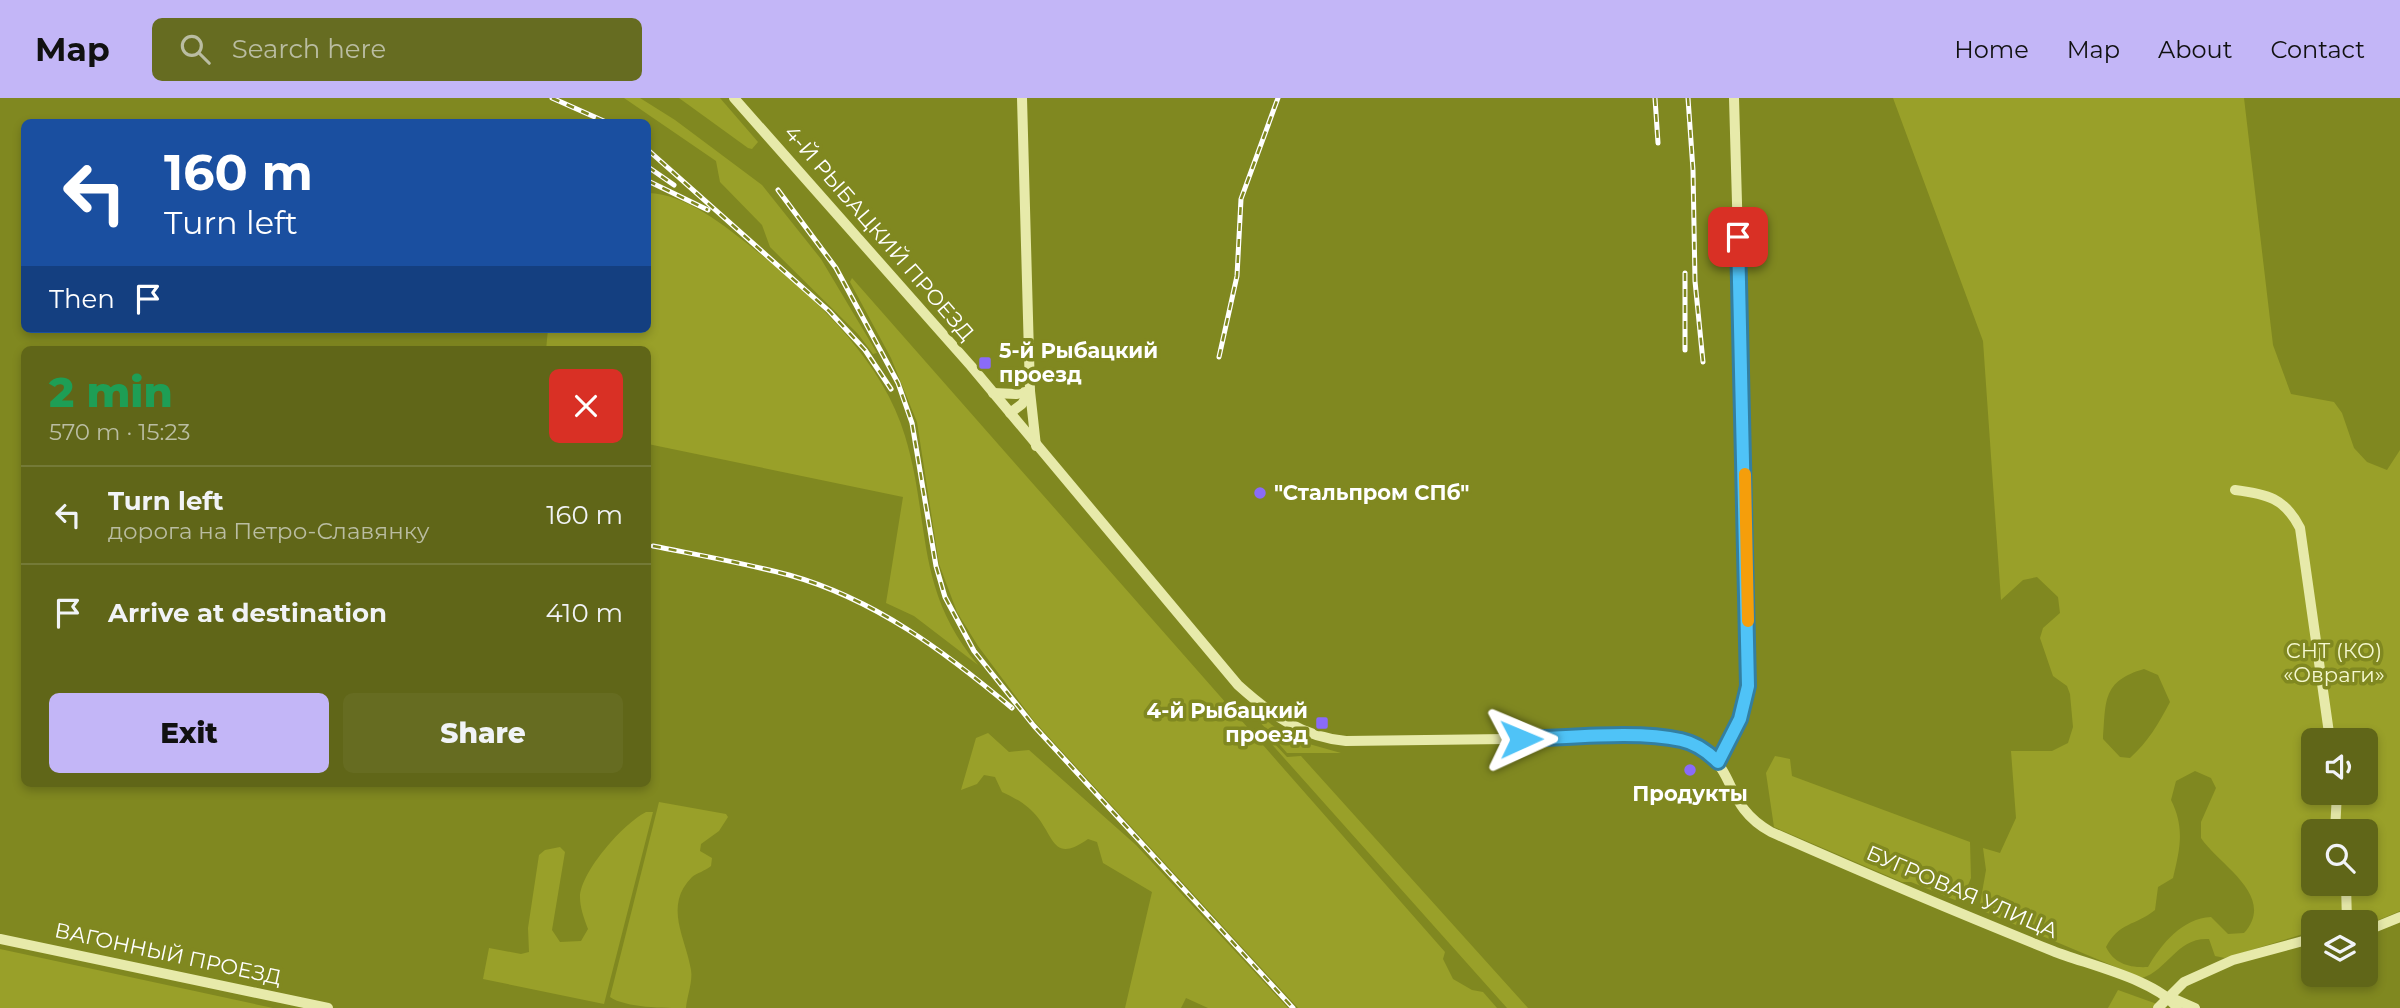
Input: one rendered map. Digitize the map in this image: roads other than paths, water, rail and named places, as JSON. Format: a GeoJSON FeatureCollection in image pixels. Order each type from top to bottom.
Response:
{"type":"FeatureCollection","features":[{"type":"Feature","properties":{"kind":"street","name":"4-Й РЫБАЦКИЙ ПРОЕЗД"},"geometry":{"type":"LineString","coordinates":[[734,98],[993,393],[1238,685],[1265,709],[1290,725],[1334,740],[1654,737],[1696,746],[1718,762]]}},
{"type":"Feature","properties":{"kind":"street"},"geometry":{"type":"LineString","coordinates":[[1022,98],[1030,391],[1036,446]]}},
{"type":"Feature","properties":{"kind":"street"},"geometry":{"type":"LineString","coordinates":[[1718,762],[1740,719],[1748,686],[1748,587],[1734,98]]}},
{"type":"Feature","properties":{"kind":"street"},"geometry":{"type":"LineString","coordinates":[[993,393],[1016,394],[1030,391]]}},
{"type":"Feature","properties":{"kind":"street"},"geometry":{"type":"LineString","coordinates":[[1010,413],[1030,391]]}},
{"type":"Feature","properties":{"kind":"street"},"geometry":{"type":"LineString","coordinates":[[2235,490],[2272,496],[2284,503],[2300,528],[2328,728]]}},
{"type":"Feature","properties":{"kind":"street","name":"БУГРОВАЯ УЛИЦА"},"geometry":{"type":"LineString","coordinates":[[1718,762],[1737,798],[1752,819],[1793,842],[2170,998]]}},
{"type":"Feature","properties":{"kind":"street"},"geometry":{"type":"LineString","coordinates":[[2378,926],[2400,917]]}},
{"type":"Feature","properties":{"kind":"street","name":"ВАГОННЫЙ ПРОЕЗД"},"geometry":{"type":"LineString","coordinates":[[0,939],[328,1008]]}},
{"type":"Feature","properties":{"kind":"street"},"geometry":{"type":"LineString","coordinates":[[2158,1008],[2184,982],[2233,960],[2301,942]]}},
{"type":"Feature","properties":{"kind":"street"},"geometry":{"type":"LineString","coordinates":[[2170,998],[2177,1008]]}},
{"type":"Feature","properties":{"kind":"street"},"geometry":{"type":"LineString","coordinates":[[2170,998],[2195,1008]]}},
{"type":"Feature","properties":{"kind":"railway"},"geometry":{"type":"LineString","coordinates":[[552,98],[599,119]]}},
{"type":"Feature","properties":{"kind":"railway"},"geometry":{"type":"LineString","coordinates":[[1219,357],[1237,276],[1241,199],[1278,98]]}},
{"type":"Feature","properties":{"kind":"railway"},"geometry":{"type":"LineString","coordinates":[[1655,98],[1658,143]]}},
{"type":"Feature","properties":{"kind":"railway"},"geometry":{"type":"LineString","coordinates":[[1688,98],[1693,170],[1695,281],[1703,362]]}},
{"type":"Feature","properties":{"kind":"railway"},"geometry":{"type":"LineString","coordinates":[[651,153],[829,311],[865,350],[891,389]]}},
{"type":"Feature","properties":{"kind":"railway"},"geometry":{"type":"LineString","coordinates":[[651,169],[674,185]]}},
{"type":"Feature","properties":{"kind":"railway"},"geometry":{"type":"LineString","coordinates":[[651,182],[708,210]]}},
{"type":"Feature","properties":{"kind":"railway"},"geometry":{"type":"LineString","coordinates":[[778,190],[836,268],[898,383],[912,423],[936,566],[945,597],[974,651],[1034,726],[1293,1008]]}},
{"type":"Feature","properties":{"kind":"railway"},"geometry":{"type":"LineString","coordinates":[[1685,273],[1685,350]]}},
{"type":"Feature","properties":{"kind":"railway"},"geometry":{"type":"LineString","coordinates":[[653,546],[789,575],[851,598],[935,648],[1012,708]]}},
{"type":"Feature","properties":{"kind":"place","name":"5-й Рыбацкий проезд"},"geometry":{"type":"Point","coordinates":[985,363]}},
{"type":"Feature","properties":{"kind":"place","name":"\"Стальпром СПб\""},"geometry":{"type":"Point","coordinates":[1260,493]}},
{"type":"Feature","properties":{"kind":"place","name":"4-й Рыбацкий проезд"},"geometry":{"type":"Point","coordinates":[1322,723]}},
{"type":"Feature","properties":{"kind":"place","name":"Продукты"},"geometry":{"type":"Point","coordinates":[1690,770]}},
{"type":"Feature","properties":{"kind":"park label","name":"СНТ (КО) «Овраги»"},"geometry":{"type":"Point","coordinates":[2334,663]}}]}
